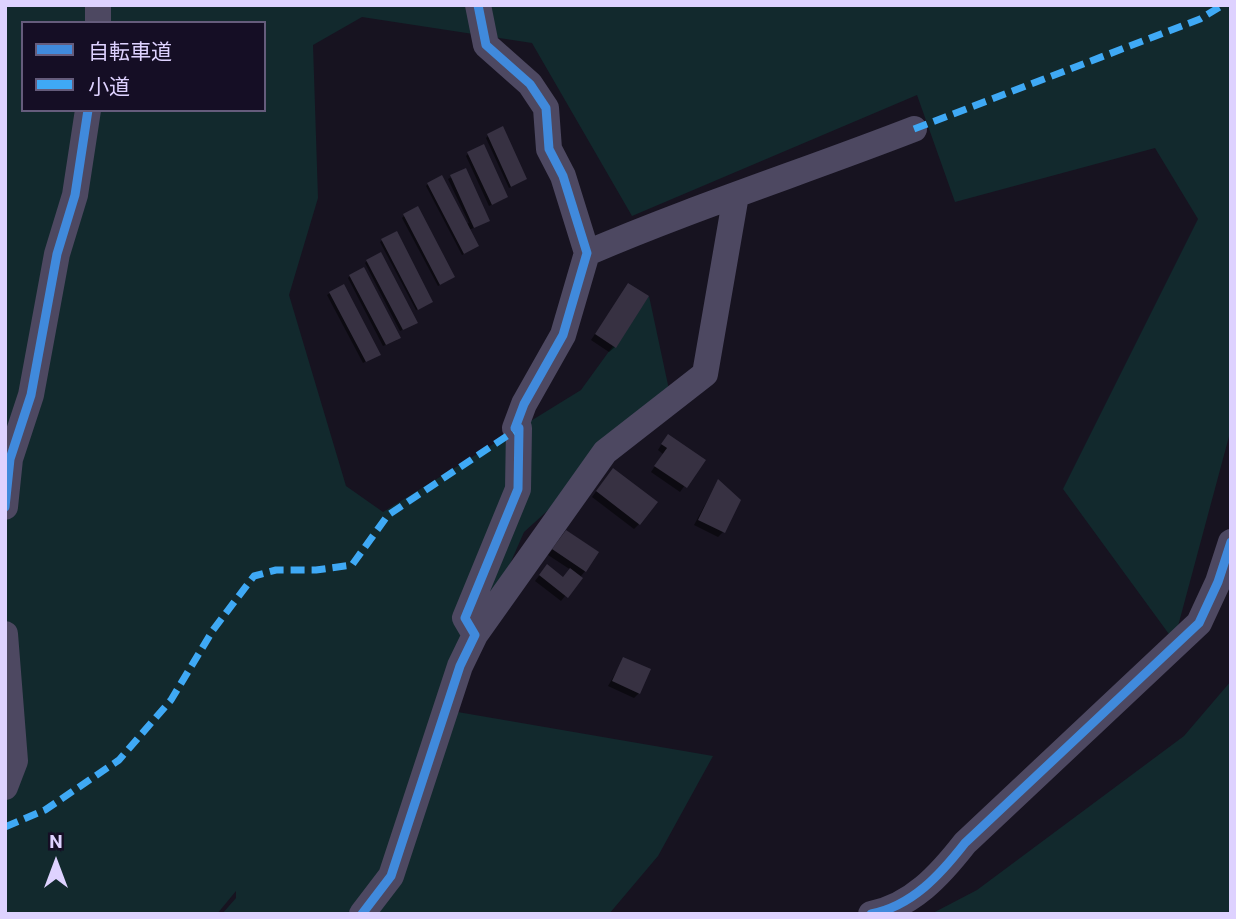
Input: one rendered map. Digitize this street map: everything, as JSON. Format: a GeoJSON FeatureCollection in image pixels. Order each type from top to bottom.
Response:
{"type":"FeatureCollection","features":[{"type":"Feature","properties":{"kind":"street"},"geometry":{"type":"LineString","coordinates":[[475,635],[465,618],[517,489],[519,428],[515,428],[524,404],[563,335],[587,253],[563,176],[550,149],[545,108],[530,83],[486,45],[478,5]]}},
{"type":"Feature","properties":{"kind":"street"},"geometry":{"type":"LineString","coordinates":[[5,507],[9,459],[31,395],[57,254],[75,195],[88,112]]}},
{"type":"Feature","properties":{"kind":"street"},"geometry":{"type":"LineString","coordinates":[[587,253],[655,224],[915,129]]}},
{"type":"Feature","properties":{"kind":"street"},"geometry":{"type":"LineString","coordinates":[[362,914],[391,876],[460,666],[475,635],[605,452],[705,374],[736,195]]}},
{"type":"Feature","properties":{"kind":"street"},"geometry":{"type":"LineString","coordinates":[[871,914],[906,902],[942,873],[965,843],[1199,623],[1219,582],[1231,542]]}},
{"type":"Feature","properties":{"kind":"street"},"geometry":{"type":"LineString","coordinates":[[5,635],[15,761],[5,787]]}},
{"type":"Feature","properties":{"kind":"green space"},"geometry":{"type":"Polygon","coordinates":[[[5,5],[1231,5],[1231,429],[1174,641],[1063,489],[1198,219],[1155,148],[955,202],[917,95],[632,216],[532,43],[362,17],[313,45],[318,198],[289,295],[346,486],[383,512],[581,390],[649,296],[671,399],[524,532],[446,710],[713,756],[658,856],[609,914],[222,914],[236,898],[236,891],[217,914],[5,914],[5,5]]]}},
{"type":"Feature","properties":{"kind":"green space"},"geometry":{"type":"Polygon","coordinates":[[[1231,681],[1231,914],[931,914],[977,890],[1184,736],[1231,681]]]}},
{"type":"Feature","properties":{"kind":"building"},"geometry":{"type":"Polygon","coordinates":[[[503,126],[527,179],[511,187],[487,134],[503,126]]]}},
{"type":"Feature","properties":{"kind":"building"},"geometry":{"type":"Polygon","coordinates":[[[484,144],[508,197],[492,205],[467,152],[484,144]]]}},
{"type":"Feature","properties":{"kind":"building"},"geometry":{"type":"Polygon","coordinates":[[[466,168],[490,221],[474,228],[450,175],[466,168]]]}},
{"type":"Feature","properties":{"kind":"building"},"geometry":{"type":"Polygon","coordinates":[[[442,175],[479,246],[464,254],[427,183],[442,175]]]}},
{"type":"Feature","properties":{"kind":"building"},"geometry":{"type":"Polygon","coordinates":[[[418,206],[455,277],[440,285],[403,214],[418,206]]]}},
{"type":"Feature","properties":{"kind":"building"},"geometry":{"type":"Polygon","coordinates":[[[397,231],[433,302],[418,310],[381,239],[397,231]]]}},
{"type":"Feature","properties":{"kind":"building"},"geometry":{"type":"Polygon","coordinates":[[[381,252],[418,323],[403,330],[366,260],[381,252]]]}},
{"type":"Feature","properties":{"kind":"building"},"geometry":{"type":"Polygon","coordinates":[[[364,267],[401,338],[386,345],[349,275],[364,267]]]}},
{"type":"Feature","properties":{"kind":"building"},"geometry":{"type":"Polygon","coordinates":[[[628,283],[649,296],[616,348],[595,334],[628,283]]]}},
{"type":"Feature","properties":{"kind":"building"},"geometry":{"type":"Polygon","coordinates":[[[344,284],[381,355],[366,362],[329,292],[344,284]]]}},
{"type":"Feature","properties":{"kind":"building"},"geometry":{"type":"Polygon","coordinates":[[[668,434],[706,460],[687,488],[654,466],[667,448],[661,444],[668,434]]]}},
{"type":"Feature","properties":{"kind":"building"},"geometry":{"type":"Polygon","coordinates":[[[613,468],[658,502],[640,525],[596,491],[613,468]]]}},
{"type":"Feature","properties":{"kind":"building"},"geometry":{"type":"Polygon","coordinates":[[[718,479],[741,500],[725,533],[698,520],[718,479]]]}},
{"type":"Feature","properties":{"kind":"building"},"geometry":{"type":"Polygon","coordinates":[[[566,530],[599,552],[586,572],[552,549],[566,530]]]}},
{"type":"Feature","properties":{"kind":"building"},"geometry":{"type":"Polygon","coordinates":[[[547,564],[563,577],[570,568],[583,578],[568,598],[539,575],[547,564]]]}},
{"type":"Feature","properties":{"kind":"building"},"geometry":{"type":"Polygon","coordinates":[[[623,657],[651,669],[640,694],[612,681],[623,657]]]}},
{"type":"Feature","properties":{"kind":"marked path"},"geometry":{"type":"LineString","coordinates":[[914,129],[1200,19],[1223,5]]}},
{"type":"Feature","properties":{"kind":"marked path"},"geometry":{"type":"LineString","coordinates":[[5,827],[45,810],[119,760],[171,700],[213,630],[254,576],[276,570],[316,570],[352,565],[388,515],[519,428]]}},
{"type":"Feature","properties":{"kind":"cycle path"},"geometry":{"type":"LineString","coordinates":[[362,914],[391,876],[460,666],[475,635],[465,618],[518,489],[519,428],[515,428],[524,404],[563,335],[587,253],[563,176],[549,149],[546,108],[530,84],[486,45],[478,5]]}},
{"type":"Feature","properties":{"kind":"cycle path"},"geometry":{"type":"LineString","coordinates":[[5,507],[10,459],[31,395],[57,254],[75,195],[88,112]]}},
{"type":"Feature","properties":{"kind":"cycle path"},"geometry":{"type":"LineString","coordinates":[[871,914],[899,904],[924,888],[965,843],[1199,623],[1218,582],[1231,542]]}}]}
